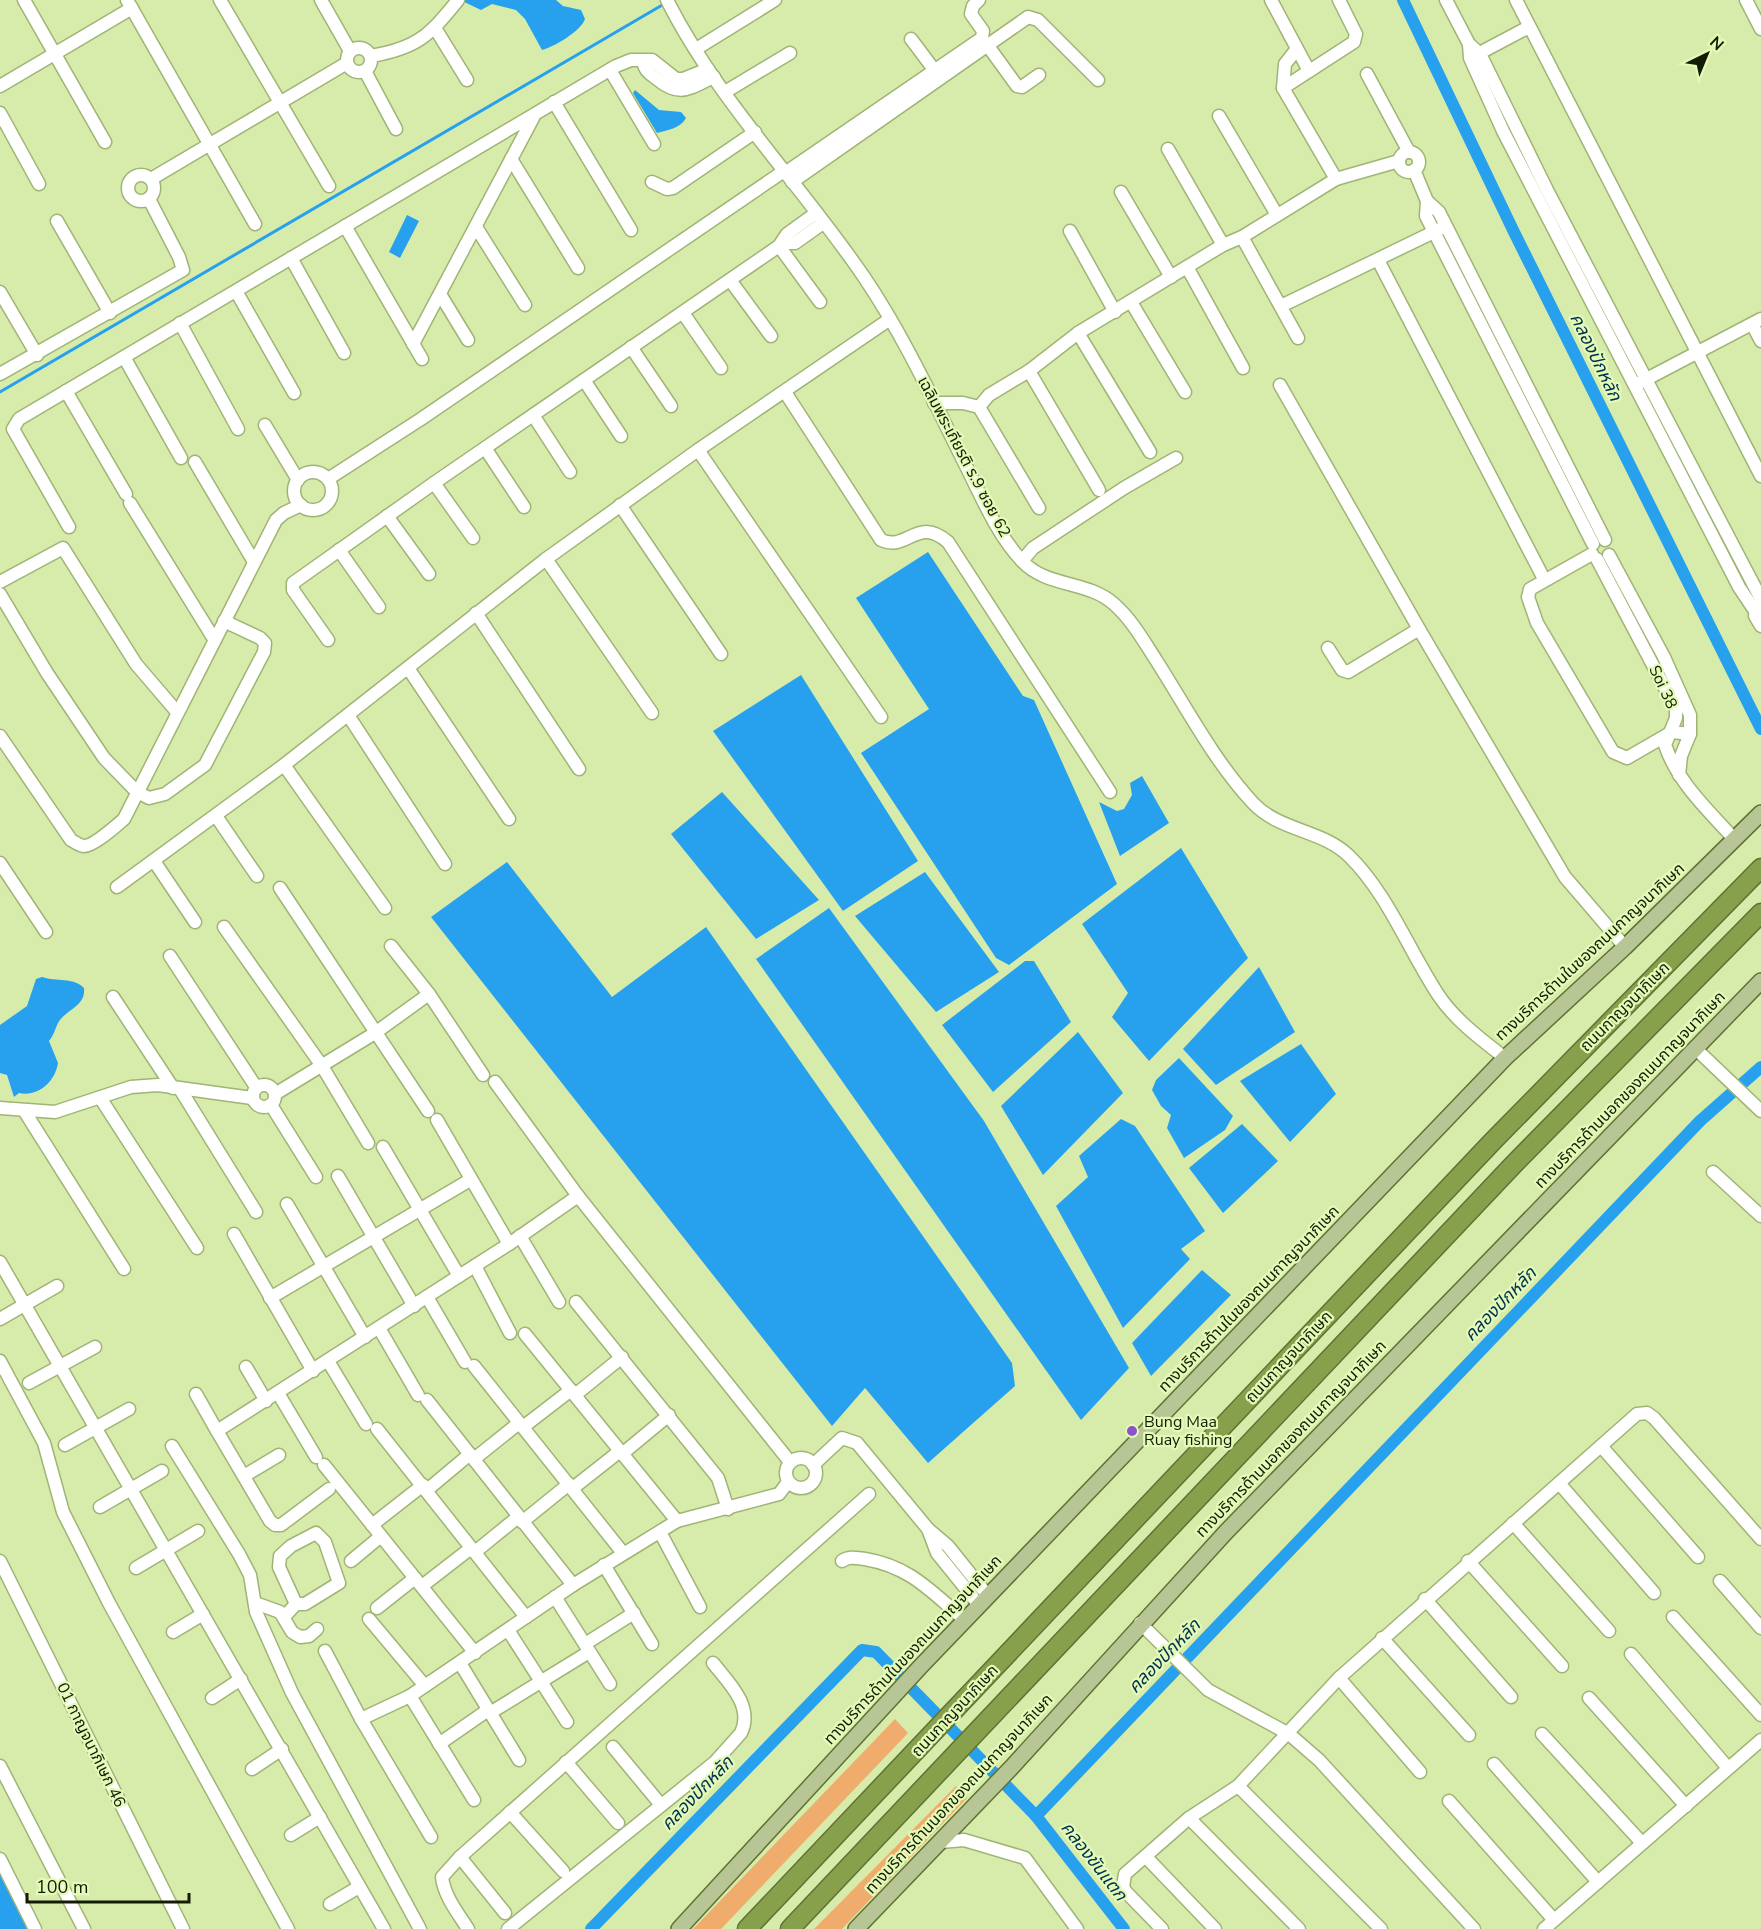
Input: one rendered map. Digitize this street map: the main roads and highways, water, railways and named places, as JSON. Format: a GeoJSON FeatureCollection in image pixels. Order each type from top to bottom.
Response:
{"type":"FeatureCollection","features":[{"type":"Feature","properties":{"kind":"highway","name":"ถนนกาญจนาภิเษก"},"geometry":{"type":"LineString","coordinates":[[747,1929],[1492,1142],[1761,868]]}},
{"type":"Feature","properties":{"kind":"highway","name":"ถนนกาญจนาภิเษก"},"geometry":{"type":"LineString","coordinates":[[790,1929],[1514,1164],[1761,913]]}},
{"type":"Feature","properties":{"kind":"main road","name":"ทางบริการด้านในของถนนกาญจนาภิเษก"},"geometry":{"type":"LineString","coordinates":[[680,1929],[983,1600],[1505,1058],[1625,947],[1761,813]]}},
{"type":"Feature","properties":{"kind":"main road","name":"ทางบริการด้านนอกของถนนกาญจนาภิเษก"},"geometry":{"type":"LineString","coordinates":[[855,1929],[1011,1768],[1140,1623],[1761,981]]}},
{"type":"Feature","properties":{"kind":"water"},"geometry":{"type":"Polygon","coordinates":[[[460,0],[556,0],[563,6],[581,10],[585,19],[566,38],[542,50],[525,19],[516,10],[492,4],[481,10],[460,0]]]}},
{"type":"Feature","properties":{"kind":"water"},"geometry":{"type":"Polygon","coordinates":[[[635,90],[659,110],[681,112],[686,118],[677,127],[657,133],[633,93],[635,90]]]}},
{"type":"Feature","properties":{"kind":"water"},"geometry":{"type":"Polygon","coordinates":[[[407,215],[419,221],[400,258],[389,252],[407,215]]]}},
{"type":"Feature","properties":{"kind":"water"},"geometry":{"type":"Polygon","coordinates":[[[928,552],[1023,696],[1034,700],[1117,884],[1009,965],[996,958],[861,753],[929,709],[856,598],[928,552]]]}},
{"type":"Feature","properties":{"kind":"water"},"geometry":{"type":"Polygon","coordinates":[[[801,675],[918,861],[843,911],[713,731],[801,675]]]}},
{"type":"Feature","properties":{"kind":"water"},"geometry":{"type":"Polygon","coordinates":[[[1142,776],[1169,823],[1120,856],[1099,802],[1117,811],[1124,809],[1132,795],[1130,783],[1142,776]]]}},
{"type":"Feature","properties":{"kind":"water"},"geometry":{"type":"Polygon","coordinates":[[[722,792],[819,900],[756,939],[671,834],[722,792]]]}},
{"type":"Feature","properties":{"kind":"water"},"geometry":{"type":"Polygon","coordinates":[[[1181,848],[1248,958],[1149,1061],[1112,1017],[1128,993],[1082,924],[1181,848]]]}},
{"type":"Feature","properties":{"kind":"water"},"geometry":{"type":"Polygon","coordinates":[[[507,862],[612,997],[706,927],[1012,1363],[1015,1386],[928,1463],[865,1388],[832,1426],[431,917],[507,862]]]}},
{"type":"Feature","properties":{"kind":"water"},"geometry":{"type":"Polygon","coordinates":[[[925,872],[999,972],[936,1012],[855,916],[925,872]]]}},
{"type":"Feature","properties":{"kind":"water"},"geometry":{"type":"Polygon","coordinates":[[[829,908],[984,1121],[1129,1368],[1081,1420],[756,959],[829,908]]]}},
{"type":"Feature","properties":{"kind":"water"},"geometry":{"type":"Polygon","coordinates":[[[1025,961],[1034,961],[1071,1022],[993,1092],[942,1025],[1025,961]]]}},
{"type":"Feature","properties":{"kind":"water"},"geometry":{"type":"Polygon","coordinates":[[[1259,967],[1295,1032],[1216,1085],[1183,1049],[1259,967]]]}},
{"type":"Feature","properties":{"kind":"water"},"geometry":{"type":"Polygon","coordinates":[[[42,977],[75,982],[84,988],[84,994],[79,1004],[61,1018],[49,1041],[58,1063],[49,1082],[33,1093],[19,1093],[14,1097],[7,1075],[0,1073],[0,1025],[27,1006],[36,979],[42,977]]]}},
{"type":"Feature","properties":{"kind":"water"},"geometry":{"type":"Polygon","coordinates":[[[1078,1032],[1123,1093],[1043,1175],[1001,1106],[1078,1032]]]}},
{"type":"Feature","properties":{"kind":"water"},"geometry":{"type":"Polygon","coordinates":[[[1301,1044],[1336,1094],[1290,1142],[1240,1081],[1301,1044]]]}},
{"type":"Feature","properties":{"kind":"water"},"geometry":{"type":"Polygon","coordinates":[[[1179,1058],[1233,1116],[1225,1130],[1184,1158],[1167,1128],[1171,1115],[1161,1106],[1152,1090],[1156,1080],[1179,1058]]]}},
{"type":"Feature","properties":{"kind":"water"},"geometry":{"type":"Polygon","coordinates":[[[1121,1119],[1135,1126],[1205,1231],[1181,1249],[1190,1259],[1123,1328],[1056,1206],[1088,1177],[1079,1156],[1121,1119]]]}},
{"type":"Feature","properties":{"kind":"water"},"geometry":{"type":"Polygon","coordinates":[[[1242,1124],[1278,1161],[1223,1213],[1189,1168],[1242,1124]]]}},
{"type":"Feature","properties":{"kind":"water"},"geometry":{"type":"Polygon","coordinates":[[[1202,1270],[1231,1295],[1151,1376],[1132,1343],[1202,1270]]]}},
{"type":"Feature","properties":{"kind":"water"},"geometry":{"type":"Polygon","coordinates":[[[0,1868],[31,1929],[0,1929],[0,1868]]]}},
{"type":"Feature","properties":{"kind":"waterway","name":"คลองปักหลัก"},"geometry":{"type":"LineString","coordinates":[[1403,0],[1513,230],[1761,729]]}},
{"type":"Feature","properties":{"kind":"waterway"},"geometry":{"type":"LineString","coordinates":[[0,392],[664,4]]}},
{"type":"Feature","properties":{"kind":"waterway","name":"คลองปักหลัก"},"geometry":{"type":"LineString","coordinates":[[1036,1816],[1700,1121],[1761,1067]]}},
{"type":"Feature","properties":{"kind":"waterway","name":"คลองปักหลัก"},"geometry":{"type":"LineString","coordinates":[[591,1929],[862,1650],[876,1652],[1036,1816],[1124,1929]]}},
{"type":"Feature","properties":{"kind":"place","name":"Bung Maa Ruay fishing"},"geometry":{"type":"Point","coordinates":[1132,1431]}},
{"type":"Feature","properties":{"kind":"water label","name":"คลองขันแตก"},"geometry":{"type":"Point","coordinates":[1094,1861]}}]}
